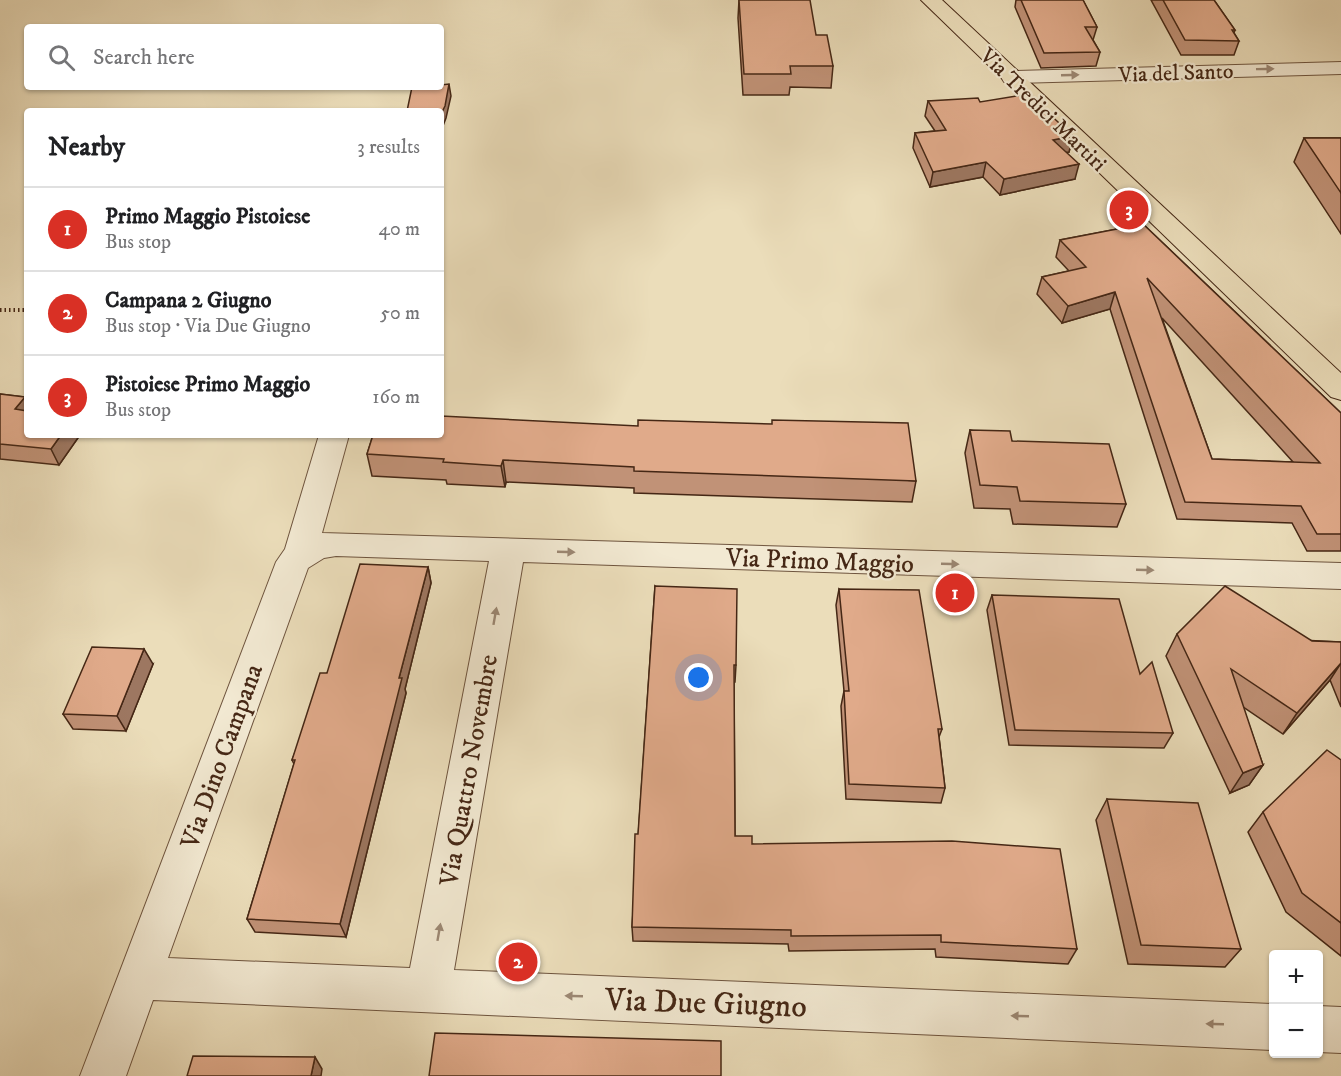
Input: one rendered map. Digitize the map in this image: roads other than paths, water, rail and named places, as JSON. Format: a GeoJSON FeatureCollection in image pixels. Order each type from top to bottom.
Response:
{"type":"FeatureCollection","features":[{"type":"Feature","properties":{"kind":"main road","name":"Via Tredici Martiri"},"geometry":{"type":"LineString","coordinates":[[932,0],[1341,390]]}},
{"type":"Feature","properties":{"kind":"street","name":"Via del Santo"},"geometry":{"type":"LineString","coordinates":[[1012,77],[1341,68]]}},
{"type":"Feature","properties":{"kind":"street","name":"Via Dino Campana"},"geometry":{"type":"LineString","coordinates":[[103,1076],[293,562],[300,554],[333,438]]}},
{"type":"Feature","properties":{"kind":"street","name":"Via Primo Maggio"},"geometry":{"type":"LineString","coordinates":[[300,554],[319,546],[336,544],[1341,576]]}},
{"type":"Feature","properties":{"kind":"street","name":"Via Quattro Novembre"},"geometry":{"type":"LineString","coordinates":[[428,990],[508,550]]}},
{"type":"Feature","properties":{"kind":"street","name":"Via Due Giugno"},"geometry":{"type":"LineString","coordinates":[[139,978],[1269,1027]]}},
{"type":"Feature","properties":{"kind":"street"},"geometry":{"type":"LineString","coordinates":[[1323,1029],[1341,1030]]}},
{"type":"Feature","properties":{"kind":"place","name":"Pistoiese Primo Maggio"},"geometry":{"type":"Point","coordinates":[1129,210]}},
{"type":"Feature","properties":{"kind":"place","name":"Primo Maggio Pistoiese"},"geometry":{"type":"Point","coordinates":[955,593]}},
{"type":"Feature","properties":{"kind":"place","name":"Campana 2 Giugno"},"geometry":{"type":"Point","coordinates":[518,962]}}]}
